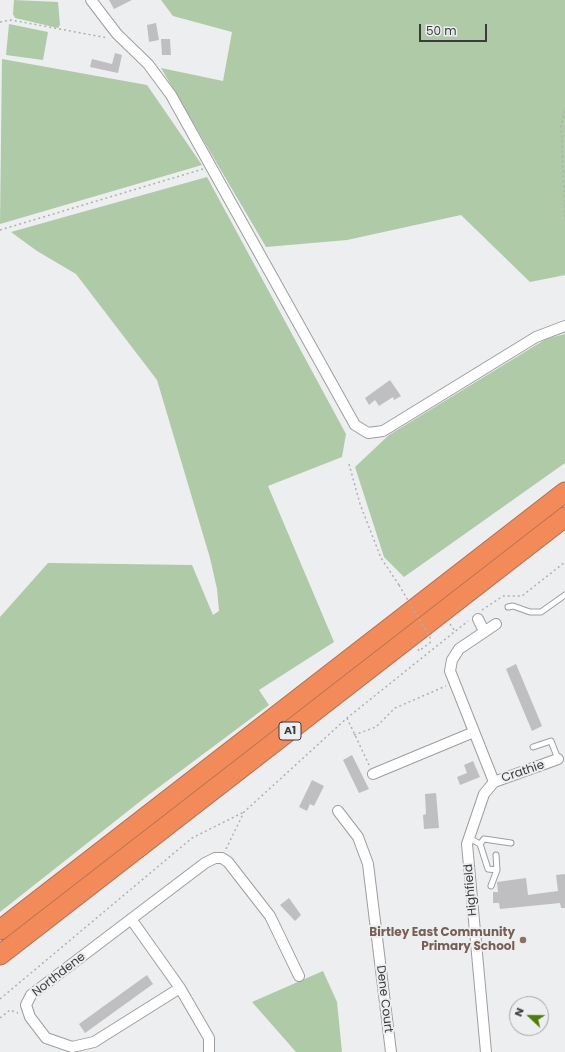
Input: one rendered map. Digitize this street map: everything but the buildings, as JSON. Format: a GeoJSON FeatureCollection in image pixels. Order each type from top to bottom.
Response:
{"type":"FeatureCollection","features":[{"type":"Feature","properties":{"kind":"highway","name":"A1"},"geometry":{"type":"LineString","coordinates":[[0,930],[565,492]]}},
{"type":"Feature","properties":{"kind":"highway","name":"A1"},"geometry":{"type":"LineString","coordinates":[[0,959],[7,950],[565,517]]}},
{"type":"Feature","properties":{"kind":"street"},"geometry":{"type":"LineString","coordinates":[[91,0],[117,34],[148,64],[171,95],[355,425],[368,433],[383,431],[536,337],[565,326]]}},
{"type":"Feature","properties":{"kind":"street"},"geometry":{"type":"LineString","coordinates":[[476,617],[484,631]]}},
{"type":"Feature","properties":{"kind":"street","name":"Crathie"},"geometry":{"type":"LineString","coordinates":[[496,624],[459,649],[452,660],[450,671],[494,782],[558,760]]}},
{"type":"Feature","properties":{"kind":"street"},"geometry":{"type":"LineString","coordinates":[[373,774],[474,732]]}},
{"type":"Feature","properties":{"kind":"street","name":"Highfield"},"geometry":{"type":"LineString","coordinates":[[486,1052],[467,844],[484,794],[494,782]]}},
{"type":"Feature","properties":{"kind":"street","name":"Dene Court"},"geometry":{"type":"LineString","coordinates":[[338,811],[358,837],[368,864],[391,1052]]}},
{"type":"Feature","properties":{"kind":"street","name":"Northdene"},"geometry":{"type":"LineString","coordinates":[[30,1017],[26,1004],[31,995],[205,863],[215,858],[222,858]]}},
{"type":"Feature","properties":{"kind":"street"},"geometry":{"type":"LineString","coordinates":[[222,858],[228,862],[270,916],[299,976]]}},
{"type":"Feature","properties":{"kind":"street"},"geometry":{"type":"LineString","coordinates":[[132,919],[180,988],[209,1038],[209,1052]]}},
{"type":"Feature","properties":{"kind":"street"},"geometry":{"type":"LineString","coordinates":[[30,1017],[46,1038],[72,1047],[94,1042],[180,988]]}},
{"type":"Feature","properties":{"kind":"lane"},"geometry":{"type":"LineString","coordinates":[[508,607],[513,606],[530,612],[541,612],[565,595]]}},
{"type":"Feature","properties":{"kind":"lane"},"geometry":{"type":"LineString","coordinates":[[533,747],[551,740],[558,760]]}},
{"type":"Feature","properties":{"kind":"lane"},"geometry":{"type":"LineString","coordinates":[[469,838],[480,844],[488,869],[497,870]]}},
{"type":"Feature","properties":{"kind":"lane"},"geometry":{"type":"LineString","coordinates":[[480,844],[484,839],[511,843]]}},
{"type":"Feature","properties":{"kind":"lane"},"geometry":{"type":"LineString","coordinates":[[491,886],[497,870],[496,855]]}},
{"type":"Feature","properties":{"kind":"path"},"geometry":{"type":"LineString","coordinates":[[0,22],[11,20],[106,39],[117,34]]}},
{"type":"Feature","properties":{"kind":"path"},"geometry":{"type":"LineString","coordinates":[[565,111],[561,125],[565,221]]}},
{"type":"Feature","properties":{"kind":"path"},"geometry":{"type":"LineString","coordinates":[[0,230],[212,167]]}},
{"type":"Feature","properties":{"kind":"path"},"geometry":{"type":"LineString","coordinates":[[349,464],[360,504],[381,558],[399,585],[432,641]]}},
{"type":"Feature","properties":{"kind":"path"},"geometry":{"type":"LineString","coordinates":[[0,999],[192,838],[244,812],[347,718],[455,631],[503,596],[522,596],[565,562]]}},
{"type":"Feature","properties":{"kind":"path"},"geometry":{"type":"LineString","coordinates":[[450,624],[455,631]]}},
{"type":"Feature","properties":{"kind":"path"},"geometry":{"type":"LineString","coordinates":[[354,735],[376,727],[395,708],[455,682]]}},
{"type":"Feature","properties":{"kind":"path"},"geometry":{"type":"LineString","coordinates":[[347,718],[373,774]]}},
{"type":"Feature","properties":{"kind":"path"},"geometry":{"type":"LineString","coordinates":[[222,858],[244,812]]}},
{"type":"Feature","properties":{"kind":"path"},"geometry":{"type":"LineString","coordinates":[[0,1018],[10,1010],[30,1017]]}},
{"type":"Feature","properties":{"kind":"green space"},"geometry":{"type":"Polygon","coordinates":[[[14,0],[58,2],[60,25],[58,28],[15,18],[13,14],[14,0]]]}},
{"type":"Feature","properties":{"kind":"green space"},"geometry":{"type":"Polygon","coordinates":[[[161,0],[565,0],[565,275],[530,282],[461,215],[347,240],[266,247],[161,68],[223,81],[232,32],[173,16],[161,0]]]}},
{"type":"Feature","properties":{"kind":"green space"},"geometry":{"type":"Polygon","coordinates":[[[9,24],[48,32],[43,60],[6,55],[9,24]]]}},
{"type":"Feature","properties":{"kind":"green space"},"geometry":{"type":"Polygon","coordinates":[[[2,59],[147,85],[202,165],[0,224],[2,59]]]}},
{"type":"Feature","properties":{"kind":"green space"},"geometry":{"type":"Polygon","coordinates":[[[207,177],[346,434],[342,457],[268,486],[334,642],[259,690],[269,705],[147,796],[0,912],[0,617],[48,563],[192,565],[213,615],[219,611],[217,589],[210,558],[157,380],[76,274],[37,251],[11,232],[207,177]]]}},
{"type":"Feature","properties":{"kind":"green space"},"geometry":{"type":"Polygon","coordinates":[[[565,334],[565,463],[404,577],[384,557],[355,467],[389,435],[546,339],[565,334]]]}},
{"type":"Feature","properties":{"kind":"green space"},"geometry":{"type":"Polygon","coordinates":[[[323,971],[337,1002],[342,1052],[296,1052],[252,1002],[323,971]]]}},
{"type":"Feature","properties":{"kind":"place","name":"Birtley East Community Primary School"},"geometry":{"type":"Point","coordinates":[523,940]}}]}
